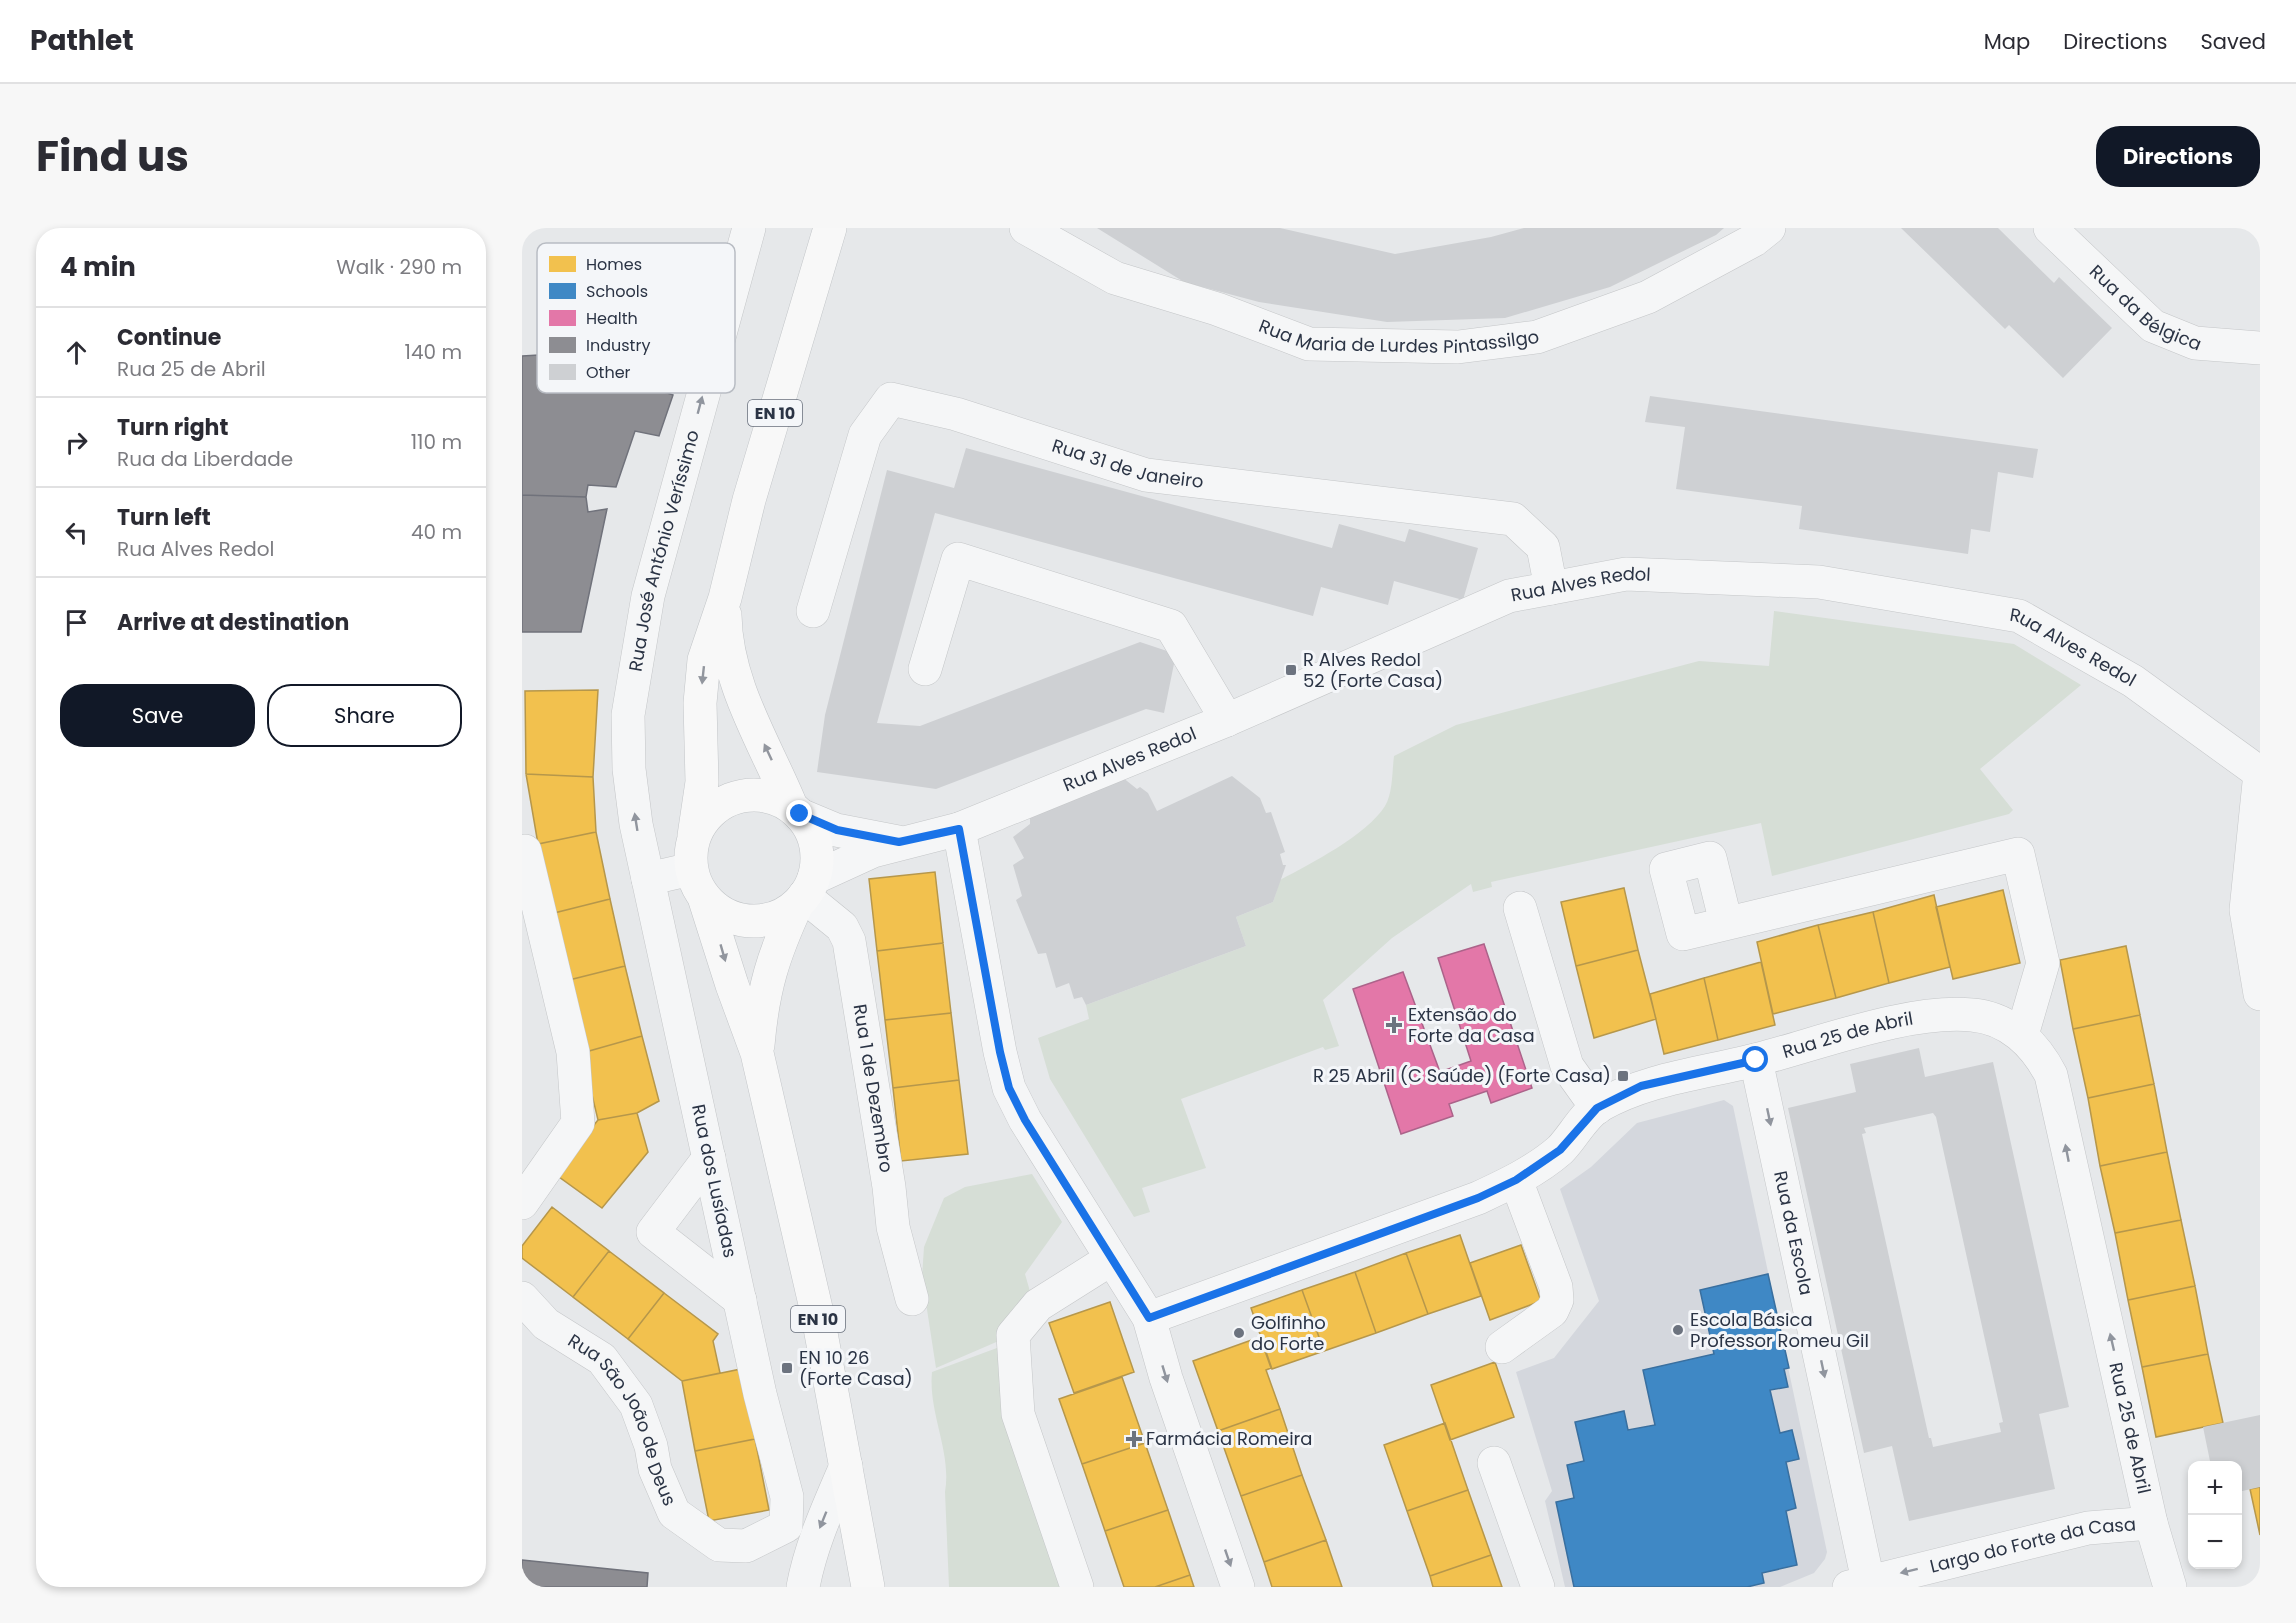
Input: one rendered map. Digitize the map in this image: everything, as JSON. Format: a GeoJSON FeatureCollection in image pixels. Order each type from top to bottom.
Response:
{"type":"FeatureCollection","features":[{"type":"Feature","properties":{"kind":"main road","name":"EN 10"},"geometry":{"type":"LineString","coordinates":[[830,228],[749,500],[725,598],[704,660],[700,703],[702,783],[694,836],[698,883],[757,1053],[818,1317],[868,1587]]}},
{"type":"Feature","properties":{"kind":"main road","name":"EN 10"},"geometry":{"type":"LineString","coordinates":[[725,598],[726,643],[732,672],[796,810],[813,834],[817,856],[805,893],[777,947],[765,983],[757,1053]]}},
{"type":"Feature","properties":{"kind":"main road"},"geometry":{"type":"LineString","coordinates":[[694,836],[711,812],[735,797],[755,795],[774,797],[796,810]]}},
{"type":"Feature","properties":{"kind":"main road"},"geometry":{"type":"LineString","coordinates":[[698,883],[720,911],[739,919],[759,921],[779,915],[805,893]]}},
{"type":"Feature","properties":{"kind":"street","name":"Rua José António Veríssimo"},"geometry":{"type":"LineString","coordinates":[[735,279],[749,228]]}},
{"type":"Feature","properties":{"kind":"street","name":"Rua Maria de Lurdes Pintassilgo"},"geometry":{"type":"LineString","coordinates":[[1026,228],[1115,278],[1217,309],[1310,344],[1458,347],[1537,337],[1648,297],[1754,240],[1769,228]]}},
{"type":"Feature","properties":{"kind":"street","name":"Rua da Bélgica"},"geometry":{"type":"LineString","coordinates":[[2050,228],[2153,326],[2195,344],[2260,348]]}},
{"type":"Feature","properties":{"kind":"street","name":"Rua José António Veríssimo"},"geometry":{"type":"LineString","coordinates":[[648,879],[636,824],[629,769],[628,715],[648,596],[704,393]]}},
{"type":"Feature","properties":{"kind":"street","name":"Rua 31 de Janeiro"},"geometry":{"type":"LineString","coordinates":[[813,611],[866,435],[891,399],[956,414],[1146,475],[1513,519],[1543,547],[1551,588]]}},
{"type":"Feature","properties":{"kind":"street"},"geometry":{"type":"LineString","coordinates":[[925,669],[958,559],[1171,626],[1227,720]]}},
{"type":"Feature","properties":{"kind":"street","name":"Rua Alves Redol"},"geometry":{"type":"LineString","coordinates":[[805,893],[844,862],[899,842],[959,829],[1227,720],[1509,596],[1626,574],[1819,582],[2019,616],[2133,681],[2260,773]]}},
{"type":"Feature","properties":{"kind":"street"},"geometry":{"type":"LineString","coordinates":[[2260,773],[2246,910],[2260,994]]}},
{"type":"Feature","properties":{"kind":"street","name":"Rua Alves Redol"},"geometry":{"type":"LineString","coordinates":[[796,810],[837,830],[899,842]]}},
{"type":"Feature","properties":{"kind":"street"},"geometry":{"type":"LineString","coordinates":[[959,829],[1000,1052],[1009,1088],[1025,1120],[1149,1318],[1166,1378],[1238,1587]]}},
{"type":"Feature","properties":{"kind":"street"},"geometry":{"type":"LineString","coordinates":[[522,1203],[578,1123],[573,1052],[525,851]]}},
{"type":"Feature","properties":{"kind":"street"},"geometry":{"type":"LineString","coordinates":[[1726,923],[2018,854],[2043,963],[2022,1035]]}},
{"type":"Feature","properties":{"kind":"street"},"geometry":{"type":"LineString","coordinates":[[648,879],[698,883]]}},
{"type":"Feature","properties":{"kind":"street","name":"Rua dos Lusíadas"},"geometry":{"type":"LineString","coordinates":[[648,879],[760,1394],[787,1497],[786,1526]]}},
{"type":"Feature","properties":{"kind":"street","name":"Rua 1 de Dezembro"},"geometry":{"type":"LineString","coordinates":[[805,893],[842,927],[849,942],[889,1187],[893,1227],[912,1299]]}},
{"type":"Feature","properties":{"kind":"street"},"geometry":{"type":"LineString","coordinates":[[1520,908],[1568,1066],[1597,1108]]}},
{"type":"Feature","properties":{"kind":"street","name":"Rua 25 de Abril"},"geometry":{"type":"LineString","coordinates":[[1149,1318],[1478,1198],[1516,1180],[1560,1150],[1597,1108],[1641,1086],[1756,1060],[1917,1017],[1973,1015],[2001,1023],[2022,1035],[2039,1052],[2051,1075],[2151,1523]]}},
{"type":"Feature","properties":{"kind":"street","name":"Rua da Escola"},"geometry":{"type":"LineString","coordinates":[[1756,1060],[1859,1584]]}},
{"type":"Feature","properties":{"kind":"street"},"geometry":{"type":"LineString","coordinates":[[709,1158],[653,1232],[740,1300]]}},
{"type":"Feature","properties":{"kind":"street"},"geometry":{"type":"LineString","coordinates":[[1502,1347],[1552,1311],[1557,1300],[1556,1287],[1516,1180]]}},
{"type":"Feature","properties":{"kind":"street"},"geometry":{"type":"LineString","coordinates":[[1077,1587],[1018,1414],[1013,1335],[1038,1305],[1111,1259]]}},
{"type":"Feature","properties":{"kind":"street","name":"Rua São João de Deus"},"geometry":{"type":"LineString","coordinates":[[522,1298],[546,1324],[602,1359],[636,1406],[651,1446],[655,1469],[674,1513],[719,1545],[746,1546],[786,1526]]}},
{"type":"Feature","properties":{"kind":"street"},"geometry":{"type":"LineString","coordinates":[[1494,1463],[1538,1587]]}},
{"type":"Feature","properties":{"kind":"street"},"geometry":{"type":"LineString","coordinates":[[803,1587],[807,1564],[846,1466]]}},
{"type":"Feature","properties":{"kind":"street","name":"Largo do Forte da Casa"},"geometry":{"type":"LineString","coordinates":[[1859,1584],[2088,1528],[2151,1523],[2160,1582]]}},
{"type":"Feature","properties":{"kind":"shaded area"},"geometry":{"type":"Polygon","coordinates":[[[1774,611],[2014,644],[2081,685],[1980,769],[2013,810],[2009,814],[1772,876],[1761,823],[1491,882],[1492,887],[1473,892],[1471,884],[1392,938],[1323,1000],[1339,1046],[1325,1050],[1323,1047],[1181,1099],[1206,1168],[1142,1188],[1150,1212],[1134,1217],[1050,1079],[1038,1038],[1089,1019],[1086,1005],[1246,946],[1236,917],[1273,902],[1280,880],[1337,848],[1377,817],[1390,795],[1394,756],[1456,725],[1699,661],[1769,666],[1774,611]]]}},
{"type":"Feature","properties":{"kind":"shaded area","name":"Escola Básica Professor Romeu Gil"},"geometry":{"type":"Polygon","coordinates":[[[1724,1100],[1733,1106],[1827,1552],[1825,1559],[1814,1573],[1780,1587],[1565,1587],[1545,1501],[1552,1491],[1516,1372],[1554,1358],[1599,1301],[1560,1189],[1591,1167],[1637,1123],[1724,1100]]]}},
{"type":"Feature","properties":{"kind":"shaded area"},"geometry":{"type":"Polygon","coordinates":[[[1032,1174],[1062,1222],[1025,1274],[1035,1309],[1001,1340],[936,1368],[922,1277],[924,1247],[944,1198],[965,1187],[1032,1174]]]}},
{"type":"Feature","properties":{"kind":"shaded area"},"geometry":{"type":"Polygon","coordinates":[[[1005,1345],[1072,1587],[949,1587],[945,1462],[933,1402],[932,1372],[1005,1345]]]}},
{"type":"Feature","properties":{"kind":"building: Homes"},"geometry":{"type":"Polygon","coordinates":[[[598,690],[593,777],[526,774],[525,691],[598,690]]]}},
{"type":"Feature","properties":{"kind":"building: Homes"},"geometry":{"type":"Polygon","coordinates":[[[526,774],[593,777],[596,832],[538,844],[526,774]]]}},
{"type":"Feature","properties":{"kind":"building: Homes"},"geometry":{"type":"Polygon","coordinates":[[[596,832],[610,899],[554,913],[538,844],[596,832]]]}},
{"type":"Feature","properties":{"kind":"building: Homes"},"geometry":{"type":"Polygon","coordinates":[[[935,872],[943,943],[877,951],[869,879],[935,872]]]}},
{"type":"Feature","properties":{"kind":"building: Homes"},"geometry":{"type":"Polygon","coordinates":[[[1624,888],[1638,950],[1576,966],[1561,902],[1624,888]]]}},
{"type":"Feature","properties":{"kind":"building: Homes"},"geometry":{"type":"Polygon","coordinates":[[[2003,890],[2020,963],[1953,979],[1936,907],[2003,890]]]}},
{"type":"Feature","properties":{"kind":"building: Homes"},"geometry":{"type":"Polygon","coordinates":[[[1934,895],[1950,967],[1889,983],[1873,912],[1934,895]]]}},
{"type":"Feature","properties":{"kind":"building: Homes"},"geometry":{"type":"Polygon","coordinates":[[[610,899],[625,966],[565,981],[554,913],[610,899]]]}},
{"type":"Feature","properties":{"kind":"building: Homes"},"geometry":{"type":"Polygon","coordinates":[[[1873,912],[1889,983],[1836,998],[1818,925],[1873,912]]]}},
{"type":"Feature","properties":{"kind":"building: Homes"},"geometry":{"type":"Polygon","coordinates":[[[1818,925],[1836,998],[1773,1014],[1757,942],[1818,925]]]}},
{"type":"Feature","properties":{"kind":"building: Homes"},"geometry":{"type":"Polygon","coordinates":[[[943,943],[951,1013],[885,1020],[877,951],[943,943]]]}},
{"type":"Feature","properties":{"kind":"building: Homes"},"geometry":{"type":"Polygon","coordinates":[[[2126,946],[2140,1015],[2073,1029],[2060,960],[2126,946]]]}},
{"type":"Feature","properties":{"kind":"building: Homes"},"geometry":{"type":"Polygon","coordinates":[[[1638,950],[1656,1019],[1594,1038],[1576,966],[1638,950]]]}},
{"type":"Feature","properties":{"kind":"building: Homes"},"geometry":{"type":"Polygon","coordinates":[[[1761,962],[1775,1025],[1718,1040],[1704,978],[1761,962]]]}},
{"type":"Feature","properties":{"kind":"building: Homes"},"geometry":{"type":"Polygon","coordinates":[[[625,966],[642,1036],[582,1053],[565,981],[625,966]]]}},
{"type":"Feature","properties":{"kind":"building: Homes"},"geometry":{"type":"Polygon","coordinates":[[[1704,978],[1718,1040],[1664,1054],[1650,994],[1704,978]]]}},
{"type":"Feature","properties":{"kind":"building: Homes"},"geometry":{"type":"Polygon","coordinates":[[[951,1013],[959,1080],[893,1088],[885,1020],[951,1013]]]}},
{"type":"Feature","properties":{"kind":"building: Homes"},"geometry":{"type":"Polygon","coordinates":[[[2140,1015],[2154,1084],[2088,1098],[2073,1029],[2140,1015]]]}},
{"type":"Feature","properties":{"kind":"building: Homes"},"geometry":{"type":"Polygon","coordinates":[[[642,1036],[659,1101],[637,1113],[598,1120],[582,1053],[642,1036]]]}},
{"type":"Feature","properties":{"kind":"building: Homes"},"geometry":{"type":"Polygon","coordinates":[[[959,1080],[968,1154],[901,1161],[893,1088],[959,1080]]]}},
{"type":"Feature","properties":{"kind":"building: Homes"},"geometry":{"type":"Polygon","coordinates":[[[2154,1084],[2167,1152],[2100,1166],[2088,1098],[2154,1084]]]}},
{"type":"Feature","properties":{"kind":"building: Homes"},"geometry":{"type":"Polygon","coordinates":[[[637,1113],[648,1152],[602,1208],[555,1174],[598,1120],[637,1113]]]}},
{"type":"Feature","properties":{"kind":"building: Homes"},"geometry":{"type":"Polygon","coordinates":[[[2167,1152],[2181,1220],[2115,1233],[2100,1166],[2167,1152]]]}},
{"type":"Feature","properties":{"kind":"building: Homes"},"geometry":{"type":"Polygon","coordinates":[[[552,1207],[609,1251],[573,1297],[522,1258],[522,1246],[552,1207]]]}},
{"type":"Feature","properties":{"kind":"building: Homes"},"geometry":{"type":"Polygon","coordinates":[[[2181,1220],[2195,1286],[2128,1300],[2115,1233],[2181,1220]]]}},
{"type":"Feature","properties":{"kind":"building: Homes"},"geometry":{"type":"Polygon","coordinates":[[[1460,1235],[1481,1296],[1428,1314],[1406,1253],[1460,1235]]]}},
{"type":"Feature","properties":{"kind":"building: Homes"},"geometry":{"type":"Polygon","coordinates":[[[1521,1245],[1541,1301],[1490,1320],[1470,1263],[1521,1245]]]}},
{"type":"Feature","properties":{"kind":"building: Homes"},"geometry":{"type":"Polygon","coordinates":[[[609,1251],[664,1293],[628,1339],[573,1297],[609,1251]]]}},
{"type":"Feature","properties":{"kind":"building: Homes"},"geometry":{"type":"Polygon","coordinates":[[[1406,1253],[1428,1314],[1376,1333],[1355,1272],[1406,1253]]]}},
{"type":"Feature","properties":{"kind":"building: Homes"},"geometry":{"type":"Polygon","coordinates":[[[1355,1272],[1376,1333],[1324,1351],[1302,1290],[1355,1272]]]}},
{"type":"Feature","properties":{"kind":"building: Homes"},"geometry":{"type":"Polygon","coordinates":[[[2195,1286],[2208,1354],[2142,1367],[2128,1300],[2195,1286]]]}},
{"type":"Feature","properties":{"kind":"building: Homes"},"geometry":{"type":"Polygon","coordinates":[[[1302,1290],[1324,1351],[1272,1369],[1251,1308],[1302,1290]]]}},
{"type":"Feature","properties":{"kind":"building: Homes"},"geometry":{"type":"Polygon","coordinates":[[[664,1293],[718,1334],[713,1341],[720,1373],[682,1381],[628,1339],[664,1293]]]}},
{"type":"Feature","properties":{"kind":"building: Homes"},"geometry":{"type":"Polygon","coordinates":[[[1110,1302],[1134,1372],[1074,1393],[1049,1323],[1110,1302]]]}},
{"type":"Feature","properties":{"kind":"building: Homes"},"geometry":{"type":"Polygon","coordinates":[[[1260,1337],[1271,1368],[1266,1370],[1280,1409],[1218,1431],[1193,1361],[1260,1337]]]}},
{"type":"Feature","properties":{"kind":"building: Homes"},"geometry":{"type":"Polygon","coordinates":[[[2208,1354],[2223,1423],[2156,1437],[2142,1367],[2208,1354]]]}},
{"type":"Feature","properties":{"kind":"building: Homes"},"geometry":{"type":"Polygon","coordinates":[[[1495,1362],[1514,1417],[1450,1440],[1431,1385],[1495,1362]]]}},
{"type":"Feature","properties":{"kind":"building: Homes"},"geometry":{"type":"Polygon","coordinates":[[[741,1369],[755,1439],[695,1451],[682,1381],[741,1369]]]}},
{"type":"Feature","properties":{"kind":"building: Homes"},"geometry":{"type":"Polygon","coordinates":[[[1122,1377],[1145,1443],[1082,1464],[1059,1399],[1122,1377]]]}},
{"type":"Feature","properties":{"kind":"building: Homes"},"geometry":{"type":"Polygon","coordinates":[[[1280,1409],[1302,1475],[1241,1496],[1218,1431],[1280,1409]]]}},
{"type":"Feature","properties":{"kind":"building: Homes"},"geometry":{"type":"Polygon","coordinates":[[[1445,1423],[1468,1490],[1407,1511],[1384,1445],[1445,1423]]]}},
{"type":"Feature","properties":{"kind":"building: Homes"},"geometry":{"type":"Polygon","coordinates":[[[755,1439],[769,1510],[709,1521],[695,1451],[755,1439]]]}},
{"type":"Feature","properties":{"kind":"building: Homes"},"geometry":{"type":"Polygon","coordinates":[[[1145,1443],[1168,1510],[1105,1531],[1082,1464],[1145,1443]]]}},
{"type":"Feature","properties":{"kind":"building: Homes"},"geometry":{"type":"Polygon","coordinates":[[[1302,1475],[1326,1540],[1264,1562],[1241,1496],[1302,1475]]]}},
{"type":"Feature","properties":{"kind":"building: Homes"},"geometry":{"type":"Polygon","coordinates":[[[2260,1487],[2260,1535],[2250,1489],[2260,1487]]]}},
{"type":"Feature","properties":{"kind":"building: Homes"},"geometry":{"type":"Polygon","coordinates":[[[1468,1490],[1491,1555],[1430,1576],[1407,1511],[1468,1490]]]}},
{"type":"Feature","properties":{"kind":"building: Homes"},"geometry":{"type":"Polygon","coordinates":[[[1168,1510],[1190,1575],[1155,1587],[1124,1587],[1105,1531],[1168,1510]]]}},
{"type":"Feature","properties":{"kind":"building: Homes"},"geometry":{"type":"Polygon","coordinates":[[[1326,1540],[1342,1587],[1272,1587],[1264,1562],[1326,1540]]]}},
{"type":"Feature","properties":{"kind":"building: Homes"},"geometry":{"type":"Polygon","coordinates":[[[1491,1555],[1502,1587],[1433,1587],[1430,1576],[1491,1555]]]}},
{"type":"Feature","properties":{"kind":"building: Homes"},"geometry":{"type":"Polygon","coordinates":[[[1190,1575],[1194,1587],[1155,1587],[1190,1575]]]}},
{"type":"Feature","properties":{"kind":"building: Schools"},"geometry":{"type":"Polygon","coordinates":[[[1768,1274],[1789,1368],[1784,1369],[1788,1387],[1770,1390],[1780,1433],[1792,1430],[1799,1459],[1786,1462],[1796,1508],[1786,1511],[1797,1565],[1762,1573],[1764,1583],[1747,1587],[1574,1587],[1556,1502],[1574,1498],[1567,1465],[1584,1461],[1575,1422],[1624,1411],[1628,1430],[1655,1425],[1643,1370],[1714,1354],[1700,1290],[1768,1274]]]}},
{"type":"Feature","properties":{"kind":"building: Health","name":"Extensão do Forte da Casa"},"geometry":{"type":"Polygon","coordinates":[[[1484,944],[1532,1088],[1491,1103],[1487,1091],[1449,1104],[1453,1116],[1401,1134],[1353,989],[1403,972],[1440,1072],[1471,1061],[1438,958],[1484,944]]]}},
{"type":"Feature","properties":{"kind":"building: Industry"},"geometry":{"type":"Polygon","coordinates":[[[537,355],[537,393],[667,393],[673,395],[659,436],[635,431],[616,487],[588,485],[586,497],[522,495],[522,356],[537,355]]]}},
{"type":"Feature","properties":{"kind":"building: Industry"},"geometry":{"type":"Polygon","coordinates":[[[522,495],[586,497],[588,512],[607,509],[581,632],[522,632],[522,495]]]}},
{"type":"Feature","properties":{"kind":"building: Industry"},"geometry":{"type":"Polygon","coordinates":[[[522,1560],[648,1573],[647,1587],[522,1587],[522,1560]]]}},
{"type":"Feature","properties":{"kind":"building: Other"},"geometry":{"type":"Polygon","coordinates":[[[1097,228],[1280,228],[1395,254],[1491,237],[1524,228],[1724,228],[1716,235],[1610,287],[1505,318],[1387,322],[1259,302],[1184,282],[1097,228]]]}},
{"type":"Feature","properties":{"kind":"building: Other"},"geometry":{"type":"Polygon","coordinates":[[[1901,228],[1998,228],[2054,283],[2059,277],[2112,328],[2063,378],[2009,325],[2005,329],[1901,228]]]}},
{"type":"Feature","properties":{"kind":"building: Other"},"geometry":{"type":"Polygon","coordinates":[[[1650,396],[2038,449],[2033,478],[1998,472],[1990,532],[1971,529],[1968,554],[1799,529],[1802,506],[1676,489],[1685,427],[1645,422],[1650,396]]]}},
{"type":"Feature","properties":{"kind":"building: Other"},"geometry":{"type":"Polygon","coordinates":[[[966,448],[1332,548],[1339,524],[1405,542],[1409,529],[1478,548],[1463,600],[1394,581],[1388,605],[1321,587],[1313,616],[935,513],[877,723],[920,726],[1140,642],[1176,654],[1164,713],[1146,709],[936,789],[817,772],[825,715],[887,470],[954,488],[966,448]]]}},
{"type":"Feature","properties":{"kind":"building: Other"},"geometry":{"type":"Polygon","coordinates":[[[1232,776],[1260,798],[1266,813],[1271,812],[1285,852],[1280,854],[1283,865],[1286,865],[1273,902],[1236,917],[1246,946],[1086,1005],[1082,997],[1074,999],[1069,983],[1056,988],[1046,953],[1038,954],[1016,900],[1022,896],[1013,865],[1024,858],[1013,837],[1030,824],[1030,817],[1122,777],[1137,789],[1140,787],[1148,793],[1157,811],[1232,776]]]}},
{"type":"Feature","properties":{"kind":"building: Other"},"geometry":{"type":"Polygon","coordinates":[[[1919,1048],[1925,1077],[1993,1062],[2069,1407],[2039,1414],[2055,1489],[1909,1521],[1892,1446],[1864,1453],[1788,1108],[1856,1092],[1850,1064],[1919,1048]],[[1933,1113],[1864,1128],[1866,1133],[1862,1134],[1929,1438],[1931,1438],[1933,1447],[2001,1432],[1999,1423],[2003,1422],[1936,1117],[1933,1113]]]}},
{"type":"Feature","properties":{"kind":"building: Other"},"geometry":{"type":"Polygon","coordinates":[[[2260,1415],[2260,1487],[2242,1491],[2242,1461],[2210,1461],[2203,1427],[2260,1415]]]}},
{"type":"Feature","properties":{"kind":"place","name":"R Alves Redol 52 (Forte Casa)"},"geometry":{"type":"Point","coordinates":[1291,670]}},
{"type":"Feature","properties":{"kind":"place","name":"Extensão do Forte da Casa"},"geometry":{"type":"Point","coordinates":[1394,1025]}},
{"type":"Feature","properties":{"kind":"place","name":"R 25 Abril (C Saúde) (Forte Casa)"},"geometry":{"type":"Point","coordinates":[1623,1076]}},
{"type":"Feature","properties":{"kind":"place","name":"Escola Básica Professor Romeu Gil"},"geometry":{"type":"Point","coordinates":[1678,1330]}},
{"type":"Feature","properties":{"kind":"place","name":"Golfinho do Forte"},"geometry":{"type":"Point","coordinates":[1239,1333]}},
{"type":"Feature","properties":{"kind":"place","name":"EN 10 26 (Forte Casa)"},"geometry":{"type":"Point","coordinates":[787,1368]}},
{"type":"Feature","properties":{"kind":"place","name":"Farmácia Romeira"},"geometry":{"type":"Point","coordinates":[1134,1439]}},
{"type":"Feature","properties":{"kind":"route"},"geometry":{"type":"LineString","coordinates":[[800,814],[837,830],[899,842],[959,829],[1000,1052],[1009,1088],[1060,1179],[1149,1318],[1478,1198],[1516,1180],[1560,1150],[1597,1108],[1641,1086],[1756,1060]]}}]}
